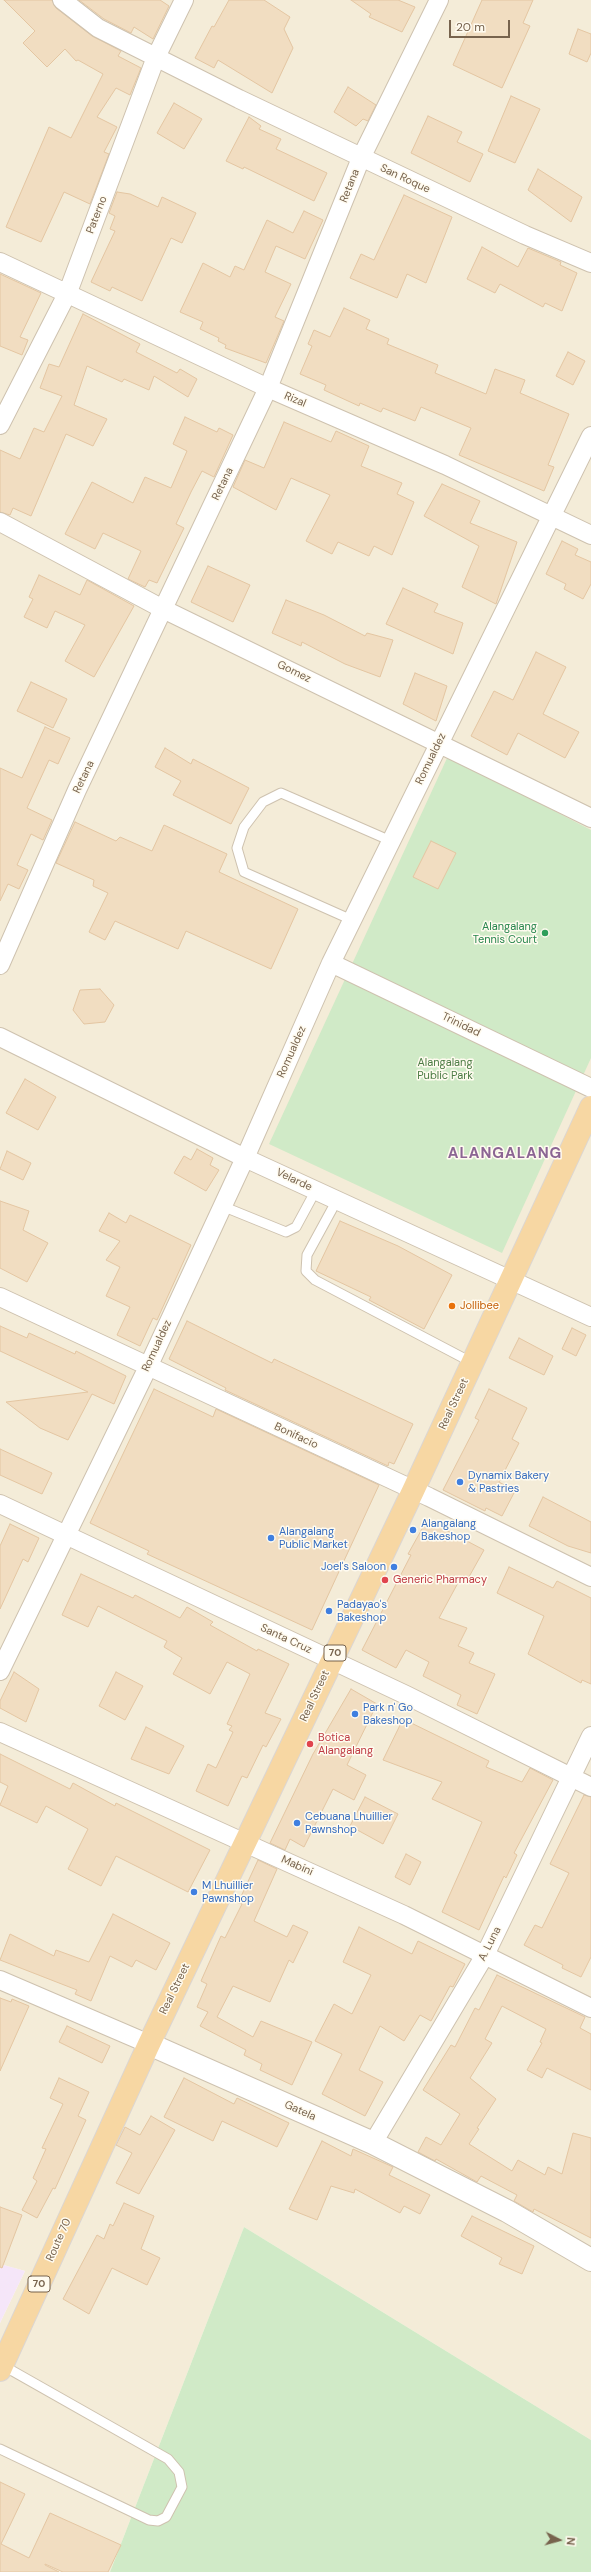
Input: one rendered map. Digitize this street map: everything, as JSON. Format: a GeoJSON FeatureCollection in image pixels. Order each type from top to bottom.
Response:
{"type":"FeatureCollection","features":[{"type":"Feature","properties":{"kind":"highway","name":"Real Street"},"geometry":{"type":"LineString","coordinates":[[78,2198],[149,2044],[413,1491],[512,1280],[591,1106]]}},
{"type":"Feature","properties":{"kind":"highway","name":"Route 70"},"geometry":{"type":"LineString","coordinates":[[3,2360],[78,2198]]}},
{"type":"Feature","properties":{"kind":"street","name":"San Roque"},"geometry":{"type":"LineString","coordinates":[[62,0],[98,28],[156,57],[361,158],[591,263]]}},
{"type":"Feature","properties":{"kind":"street","name":"Paterno"},"geometry":{"type":"LineString","coordinates":[[0,425],[68,292],[156,57],[184,0]]}},
{"type":"Feature","properties":{"kind":"street","name":"Retana"},"geometry":{"type":"LineString","coordinates":[[0,965],[77,790],[268,388],[361,158],[439,0]]}},
{"type":"Feature","properties":{"kind":"street","name":"Rizal"},"geometry":{"type":"LineString","coordinates":[[0,262],[68,292],[268,388],[445,465],[591,535]]}},
{"type":"Feature","properties":{"kind":"street","name":"Romualdez"},"geometry":{"type":"LineString","coordinates":[[0,1671],[148,1367],[245,1158],[331,963],[591,436]]}},
{"type":"Feature","properties":{"kind":"street","name":"Gomez"},"geometry":{"type":"LineString","coordinates":[[0,522],[163,609],[439,742],[591,818]]}},
{"type":"Feature","properties":{"kind":"street","name":"Trinidad"},"geometry":{"type":"LineString","coordinates":[[331,963],[591,1088]]}},
{"type":"Feature","properties":{"kind":"street","name":"Velarde"},"geometry":{"type":"LineString","coordinates":[[0,1037],[245,1158],[591,1317]]}},
{"type":"Feature","properties":{"kind":"street","name":"Bonifacio"},"geometry":{"type":"LineString","coordinates":[[0,1297],[413,1491],[591,1577]]}},
{"type":"Feature","properties":{"kind":"street","name":"Santa Cruz"},"geometry":{"type":"LineString","coordinates":[[0,1504],[406,1695],[570,1778],[591,1787]]}},
{"type":"Feature","properties":{"kind":"street","name":"Mabini"},"geometry":{"type":"LineString","coordinates":[[0,1732],[404,1915],[591,2008]]}},
{"type":"Feature","properties":{"kind":"street","name":"A. Luna"},"geometry":{"type":"LineString","coordinates":[[373,2143],[485,1955],[591,1736]]}},
{"type":"Feature","properties":{"kind":"street","name":"Gatela"},"geometry":{"type":"LineString","coordinates":[[0,1980],[373,2143],[507,2211],[591,2260]]}},
{"type":"Feature","properties":{"kind":"lane"},"geometry":{"type":"LineString","coordinates":[[352,920],[244,872],[237,848],[244,827],[263,802],[281,792],[390,841]]}},
{"type":"Feature","properties":{"kind":"lane"},"geometry":{"type":"LineString","coordinates":[[222,1206],[286,1232],[296,1227],[316,1190]]}},
{"type":"Feature","properties":{"kind":"lane"},"geometry":{"type":"LineString","coordinates":[[338,1200],[306,1255],[306,1272],[315,1280],[473,1363]]}},
{"type":"Feature","properties":{"kind":"lane"},"geometry":{"type":"LineString","coordinates":[[0,2449],[149,2520],[158,2521],[166,2517],[182,2487],[179,2472],[168,2459],[3,2360]]}},
{"type":"Feature","properties":{"kind":"shaded area"},"geometry":{"type":"Polygon","coordinates":[[[0,0],[591,0],[591,2440],[244,2227],[110,2572],[0,2572],[0,2323],[25,2271],[0,2264],[0,0]]]}},
{"type":"Feature","properties":{"kind":"shaded area"},"geometry":{"type":"Polygon","coordinates":[[[0,2264],[25,2271],[0,2323],[0,2264]]]}},
{"type":"Feature","properties":{"kind":"green space","name":"Alangalang Public Park"},"geometry":{"type":"Polygon","coordinates":[[[448,756],[591,830],[591,1058],[502,1253],[269,1144],[448,756]]]}},
{"type":"Feature","properties":{"kind":"green space"},"geometry":{"type":"Polygon","coordinates":[[[244,2227],[591,2440],[591,2572],[110,2572],[244,2227]]]}},
{"type":"Feature","properties":{"kind":"building"},"geometry":{"type":"Polygon","coordinates":[[[4,0],[52,0],[56,8],[92,36],[121,51],[118,56],[141,68],[130,95],[116,88],[97,117],[117,127],[104,152],[109,154],[90,204],[64,192],[41,242],[6,227],[49,127],[71,138],[103,74],[78,60],[76,61],[65,49],[47,67],[23,43],[35,31],[4,0]]]}},
{"type":"Feature","properties":{"kind":"building"},"geometry":{"type":"Polygon","coordinates":[[[79,0],[160,0],[169,6],[153,39],[134,27],[131,33],[104,19],[79,0]]]}},
{"type":"Feature","properties":{"kind":"building"},"geometry":{"type":"Polygon","coordinates":[[[229,0],[264,0],[290,17],[284,29],[293,48],[272,93],[218,60],[214,68],[195,58],[212,26],[214,27],[229,0]]]}},
{"type":"Feature","properties":{"kind":"building"},"geometry":{"type":"Polygon","coordinates":[[[351,0],[398,0],[415,7],[402,32],[369,17],[371,14],[351,0]]]}},
{"type":"Feature","properties":{"kind":"building"},"geometry":{"type":"Polygon","coordinates":[[[482,0],[533,0],[523,23],[530,26],[502,88],[453,65],[482,0]]]}},
{"type":"Feature","properties":{"kind":"building"},"geometry":{"type":"Polygon","coordinates":[[[578,29],[591,34],[591,53],[587,62],[569,54],[578,29]]]}},
{"type":"Feature","properties":{"kind":"building"},"geometry":{"type":"Polygon","coordinates":[[[348,87],[376,105],[368,121],[363,119],[356,126],[334,112],[348,87]]]}},
{"type":"Feature","properties":{"kind":"building"},"geometry":{"type":"Polygon","coordinates":[[[511,96],[540,109],[515,163],[488,151],[511,96]]]}},
{"type":"Feature","properties":{"kind":"building"},"geometry":{"type":"Polygon","coordinates":[[[174,103],[202,119],[184,149],[157,133],[174,103]]]}},
{"type":"Feature","properties":{"kind":"building"},"geometry":{"type":"Polygon","coordinates":[[[428,116],[462,132],[457,142],[483,154],[470,182],[411,153],[428,116]]]}},
{"type":"Feature","properties":{"kind":"building"},"geometry":{"type":"Polygon","coordinates":[[[249,117],[261,126],[259,129],[281,139],[276,149],[327,173],[314,201],[244,167],[243,169],[226,161],[249,117]]]}},
{"type":"Feature","properties":{"kind":"building"},"geometry":{"type":"Polygon","coordinates":[[[538,169],[582,197],[571,222],[528,190],[538,169]]]}},
{"type":"Feature","properties":{"kind":"building"},"geometry":{"type":"Polygon","coordinates":[[[117,192],[130,194],[158,207],[162,197],[196,213],[182,243],[171,238],[142,301],[112,287],[110,291],[91,282],[115,231],[110,229],[115,216],[109,213],[117,192]]]}},
{"type":"Feature","properties":{"kind":"building"},"geometry":{"type":"Polygon","coordinates":[[[404,195],[452,217],[426,283],[407,274],[397,298],[350,278],[361,254],[374,260],[404,195]]]}},
{"type":"Feature","properties":{"kind":"building"},"geometry":{"type":"Polygon","coordinates":[[[304,211],[323,220],[305,259],[276,246],[265,272],[291,284],[275,317],[284,321],[266,363],[225,348],[226,345],[218,341],[219,338],[200,329],[203,322],[180,312],[203,263],[230,277],[235,266],[244,270],[267,220],[293,233],[304,211]]]}},
{"type":"Feature","properties":{"kind":"building"},"geometry":{"type":"Polygon","coordinates":[[[482,247],[518,267],[528,248],[561,262],[560,265],[577,273],[562,311],[545,303],[543,307],[500,284],[495,293],[467,279],[482,247]]]}},
{"type":"Feature","properties":{"kind":"building"},"geometry":{"type":"Polygon","coordinates":[[[0,274],[41,293],[20,337],[28,340],[22,355],[0,346],[0,274]]]}},
{"type":"Feature","properties":{"kind":"building"},"geometry":{"type":"Polygon","coordinates":[[[344,308],[370,320],[366,329],[389,339],[387,344],[438,365],[435,373],[486,394],[495,369],[525,380],[520,393],[569,414],[548,465],[554,467],[544,491],[459,455],[471,428],[421,407],[415,421],[383,408],[381,412],[360,403],[359,406],[324,390],[326,385],[300,374],[312,346],[308,344],[314,330],[330,337],[344,308]]]}},
{"type":"Feature","properties":{"kind":"building"},"geometry":{"type":"Polygon","coordinates":[[[83,314],[140,344],[136,352],[177,373],[180,369],[197,379],[188,397],[154,376],[149,390],[124,379],[122,382],[87,366],[74,405],[107,419],[93,446],[66,434],[31,516],[13,508],[10,515],[0,512],[0,450],[20,459],[34,428],[44,432],[62,396],[40,388],[49,364],[59,367],[83,314]]]}},
{"type":"Feature","properties":{"kind":"building"},"geometry":{"type":"Polygon","coordinates":[[[568,352],[585,361],[573,385],[556,376],[568,352]]]}},
{"type":"Feature","properties":{"kind":"building"},"geometry":{"type":"Polygon","coordinates":[[[185,417],[217,432],[219,428],[233,435],[214,477],[202,471],[176,524],[184,528],[157,583],[149,580],[145,587],[128,579],[141,551],[103,533],[95,549],[65,534],[92,482],[133,503],[145,477],[171,488],[187,451],[173,444],[185,417]]]}},
{"type":"Feature","properties":{"kind":"building"},"geometry":{"type":"Polygon","coordinates":[[[284,422],[331,442],[336,431],[369,446],[361,466],[402,483],[397,494],[414,502],[392,555],[374,546],[369,556],[338,542],[332,554],[306,541],[330,495],[291,478],[276,510],[233,487],[245,460],[264,468],[284,422]]]}},
{"type":"Feature","properties":{"kind":"building"},"geometry":{"type":"Polygon","coordinates":[[[442,484],[480,501],[470,523],[517,542],[496,604],[462,587],[479,546],[424,516],[442,484]]]}},
{"type":"Feature","properties":{"kind":"building"},"geometry":{"type":"Polygon","coordinates":[[[562,541],[578,549],[575,555],[591,562],[591,584],[583,599],[564,589],[566,584],[546,574],[562,541]]]}},
{"type":"Feature","properties":{"kind":"building"},"geometry":{"type":"Polygon","coordinates":[[[208,566],[250,585],[233,622],[191,602],[208,566]]]}},
{"type":"Feature","properties":{"kind":"building"},"geometry":{"type":"Polygon","coordinates":[[[39,575],[80,595],[87,580],[134,606],[94,677],[65,661],[85,625],[55,611],[47,628],[24,617],[33,599],[29,597],[39,575]]]}},
{"type":"Feature","properties":{"kind":"building"},"geometry":{"type":"Polygon","coordinates":[[[403,588],[438,604],[434,612],[463,623],[453,654],[386,624],[403,588]]]}},
{"type":"Feature","properties":{"kind":"building"},"geometry":{"type":"Polygon","coordinates":[[[286,600],[324,615],[365,636],[367,633],[393,640],[380,677],[345,664],[302,642],[301,646],[272,633],[286,600]]]}},
{"type":"Feature","properties":{"kind":"building"},"geometry":{"type":"Polygon","coordinates":[[[536,652],[566,667],[543,714],[579,732],[565,758],[518,733],[507,755],[471,736],[494,691],[513,700],[536,652]]]}},
{"type":"Feature","properties":{"kind":"building"},"geometry":{"type":"Polygon","coordinates":[[[415,673],[447,686],[436,721],[403,704],[415,673]]]}},
{"type":"Feature","properties":{"kind":"building"},"geometry":{"type":"Polygon","coordinates":[[[31,682],[67,699],[53,728],[17,711],[31,682]]]}},
{"type":"Feature","properties":{"kind":"building"},"geometry":{"type":"Polygon","coordinates":[[[45,727],[70,738],[58,764],[49,760],[27,808],[52,820],[43,840],[31,834],[17,865],[28,870],[19,889],[8,884],[0,901],[0,768],[22,778],[45,727]]]}},
{"type":"Feature","properties":{"kind":"building"},"geometry":{"type":"Polygon","coordinates":[[[165,748],[191,764],[193,759],[249,788],[231,824],[173,795],[181,781],[155,767],[165,748]]]}},
{"type":"Feature","properties":{"kind":"building"},"geometry":{"type":"Polygon","coordinates":[[[75,822],[116,841],[120,837],[152,851],[164,825],[227,854],[219,872],[298,909],[271,969],[186,931],[178,949],[115,921],[105,940],[89,932],[108,893],[93,886],[94,880],[56,863],[75,822]]]}},
{"type":"Feature","properties":{"kind":"building"},"geometry":{"type":"Polygon","coordinates":[[[431,841],[456,853],[438,889],[413,877],[431,841]]]}},
{"type":"Feature","properties":{"kind":"building"},"geometry":{"type":"Polygon","coordinates":[[[100,989],[114,1005],[105,1022],[84,1024],[73,1010],[80,990],[100,989]]]}},
{"type":"Feature","properties":{"kind":"building"},"geometry":{"type":"Polygon","coordinates":[[[25,1079],[56,1097],[38,1130],[6,1113],[25,1079]]]}},
{"type":"Feature","properties":{"kind":"building"},"geometry":{"type":"Polygon","coordinates":[[[197,1149],[213,1158],[210,1165],[219,1170],[206,1191],[174,1173],[184,1156],[191,1160],[197,1149]]]}},
{"type":"Feature","properties":{"kind":"building"},"geometry":{"type":"Polygon","coordinates":[[[7,1151],[31,1163],[23,1180],[0,1169],[7,1151]]]}},
{"type":"Feature","properties":{"kind":"building"},"geometry":{"type":"Polygon","coordinates":[[[0,1201],[29,1211],[23,1230],[48,1243],[27,1282],[0,1268],[0,1201]]]}},
{"type":"Feature","properties":{"kind":"building"},"geometry":{"type":"Polygon","coordinates":[[[109,1213],[126,1223],[130,1215],[191,1245],[157,1320],[153,1318],[140,1346],[117,1335],[130,1307],[106,1296],[120,1267],[106,1260],[120,1241],[99,1231],[109,1213]]]}},
{"type":"Feature","properties":{"kind":"building"},"geometry":{"type":"Polygon","coordinates":[[[340,1221],[398,1246],[452,1275],[424,1329],[369,1300],[371,1297],[316,1271],[340,1221]]]}},
{"type":"Feature","properties":{"kind":"building"},"geometry":{"type":"Polygon","coordinates":[[[187,1321],[272,1363],[274,1359],[413,1424],[394,1464],[389,1462],[388,1466],[225,1390],[226,1388],[169,1359],[187,1321]]]}},
{"type":"Feature","properties":{"kind":"building"},"geometry":{"type":"Polygon","coordinates":[[[0,1326],[27,1338],[29,1333],[75,1354],[76,1351],[126,1376],[114,1404],[92,1394],[68,1440],[40,1428],[6,1402],[88,1392],[0,1351],[0,1326]]]}},
{"type":"Feature","properties":{"kind":"building"},"geometry":{"type":"Polygon","coordinates":[[[572,1328],[586,1335],[576,1356],[562,1349],[572,1328]]]}},
{"type":"Feature","properties":{"kind":"building"},"geometry":{"type":"Polygon","coordinates":[[[519,1338],[553,1356],[544,1375],[509,1358],[519,1338]]]}},
{"type":"Feature","properties":{"kind":"building"},"geometry":{"type":"Polygon","coordinates":[[[154,1389],[213,1417],[216,1409],[379,1485],[312,1630],[147,1554],[149,1551],[90,1523],[154,1389]]]}},
{"type":"Feature","properties":{"kind":"building"},"geometry":{"type":"Polygon","coordinates":[[[489,1389],[527,1408],[512,1439],[519,1443],[499,1482],[515,1491],[502,1516],[486,1508],[485,1511],[443,1490],[479,1420],[475,1418],[489,1389]]]}},
{"type":"Feature","properties":{"kind":"building"},"geometry":{"type":"Polygon","coordinates":[[[0,1449],[52,1473],[42,1494],[0,1475],[0,1449]]]}},
{"type":"Feature","properties":{"kind":"building"},"geometry":{"type":"Polygon","coordinates":[[[543,1497],[591,1522],[591,1553],[568,1546],[529,1526],[543,1497]]]}},
{"type":"Feature","properties":{"kind":"building"},"geometry":{"type":"Polygon","coordinates":[[[427,1520],[484,1550],[465,1584],[459,1581],[439,1618],[467,1628],[458,1646],[474,1653],[469,1663],[495,1674],[477,1714],[457,1705],[461,1695],[423,1676],[429,1662],[406,1650],[396,1668],[362,1650],[411,1555],[408,1554],[427,1520]]]}},
{"type":"Feature","properties":{"kind":"building"},"geometry":{"type":"Polygon","coordinates":[[[10,1524],[39,1538],[28,1562],[23,1559],[0,1609],[0,1546],[10,1524]]]}},
{"type":"Feature","properties":{"kind":"building"},"geometry":{"type":"Polygon","coordinates":[[[509,1567],[553,1588],[557,1581],[591,1598],[591,1684],[582,1680],[581,1683],[528,1654],[544,1616],[497,1593],[509,1567]]]}},
{"type":"Feature","properties":{"kind":"building"},"geometry":{"type":"Polygon","coordinates":[[[81,1574],[133,1598],[135,1595],[180,1618],[187,1607],[213,1622],[210,1625],[257,1651],[258,1649],[289,1664],[265,1713],[281,1719],[266,1747],[263,1745],[247,1778],[242,1776],[228,1806],[196,1791],[208,1764],[216,1768],[233,1732],[229,1730],[232,1726],[227,1724],[250,1674],[227,1662],[210,1694],[173,1674],[182,1658],[164,1647],[167,1641],[98,1606],[88,1627],[62,1615],[81,1574]]]}},
{"type":"Feature","properties":{"kind":"building"},"geometry":{"type":"Polygon","coordinates":[[[14,1672],[39,1689],[26,1722],[0,1708],[0,1701],[14,1672]]]}},
{"type":"Feature","properties":{"kind":"building"},"geometry":{"type":"Polygon","coordinates":[[[116,1672],[143,1686],[125,1720],[99,1706],[116,1672]]]}},
{"type":"Feature","properties":{"kind":"building"},"geometry":{"type":"Polygon","coordinates":[[[351,1689],[377,1704],[347,1765],[366,1775],[354,1800],[333,1789],[304,1847],[290,1839],[285,1850],[270,1843],[313,1754],[351,1689]]]}},
{"type":"Feature","properties":{"kind":"building"},"geometry":{"type":"Polygon","coordinates":[[[403,1719],[489,1761],[486,1767],[522,1782],[530,1768],[553,1780],[514,1853],[517,1855],[506,1878],[504,1876],[479,1930],[442,1912],[482,1822],[432,1799],[442,1782],[383,1760],[403,1719]]]}},
{"type":"Feature","properties":{"kind":"building"},"geometry":{"type":"Polygon","coordinates":[[[146,1727],[184,1746],[169,1774],[131,1759],[146,1727]]]}},
{"type":"Feature","properties":{"kind":"building"},"geometry":{"type":"Polygon","coordinates":[[[0,1754],[70,1789],[73,1783],[115,1806],[116,1803],[210,1850],[188,1892],[116,1856],[101,1886],[68,1869],[88,1829],[46,1806],[37,1823],[0,1805],[8,1786],[0,1782],[0,1754]]]}},
{"type":"Feature","properties":{"kind":"building"},"geometry":{"type":"Polygon","coordinates":[[[584,1795],[591,1797],[591,1957],[581,1977],[562,1968],[563,1965],[524,1945],[535,1925],[542,1928],[569,1873],[550,1864],[584,1795]]]}},
{"type":"Feature","properties":{"kind":"building"},"geometry":{"type":"Polygon","coordinates":[[[365,1797],[398,1814],[383,1844],[350,1826],[365,1797]]]}},
{"type":"Feature","properties":{"kind":"building"},"geometry":{"type":"Polygon","coordinates":[[[406,1854],[421,1862],[410,1885],[395,1877],[406,1854]]]}},
{"type":"Feature","properties":{"kind":"building"},"geometry":{"type":"Polygon","coordinates":[[[258,1860],[277,1869],[254,1921],[287,1937],[293,1925],[308,1932],[293,1963],[289,1960],[270,2002],[233,1986],[217,2017],[253,2037],[261,2021],[312,2042],[292,2085],[260,2070],[262,2064],[244,2055],[246,2050],[200,2026],[208,2012],[197,2007],[207,1984],[201,1981],[221,1936],[225,1938],[242,1904],[238,1903],[258,1860]]]}},
{"type":"Feature","properties":{"kind":"building"},"geometry":{"type":"Polygon","coordinates":[[[113,1914],[170,1943],[156,1970],[136,1960],[132,1967],[110,1956],[91,2001],[75,1994],[77,1990],[0,1960],[10,1934],[54,1956],[56,1950],[89,1962],[113,1914]]]}},
{"type":"Feature","properties":{"kind":"building"},"geometry":{"type":"Polygon","coordinates":[[[359,1927],[412,1954],[418,1941],[465,1964],[453,1987],[450,1986],[431,2021],[420,2015],[404,2041],[380,2026],[359,2070],[383,2082],[365,2116],[322,2094],[342,2054],[315,2041],[334,2004],[352,2014],[371,1975],[343,1962],[359,1927]]]}},
{"type":"Feature","properties":{"kind":"building"},"geometry":{"type":"Polygon","coordinates":[[[497,1975],[585,2017],[580,2028],[591,2034],[591,2090],[547,2068],[542,2078],[527,2070],[542,2043],[540,2042],[546,2029],[502,2006],[485,2039],[492,2043],[470,2078],[496,2099],[477,2128],[479,2129],[469,2144],[512,2171],[518,2160],[545,2175],[548,2167],[562,2174],[573,2133],[591,2138],[591,2238],[534,2209],[533,2212],[514,2201],[517,2195],[481,2176],[477,2182],[436,2159],[435,2161],[418,2152],[426,2137],[441,2145],[460,2114],[423,2090],[451,2045],[455,2047],[475,2008],[479,2010],[497,1975]]]}},
{"type":"Feature","properties":{"kind":"building"},"geometry":{"type":"Polygon","coordinates":[[[0,1998],[11,2002],[12,1999],[29,2006],[0,2071],[0,1998]]]}},
{"type":"Feature","properties":{"kind":"building"},"geometry":{"type":"Polygon","coordinates":[[[67,2026],[110,2046],[102,2063],[59,2042],[67,2026]]]}},
{"type":"Feature","properties":{"kind":"building"},"geometry":{"type":"Polygon","coordinates":[[[59,2078],[89,2092],[78,2116],[86,2120],[55,2189],[53,2188],[37,2218],[22,2210],[37,2181],[33,2178],[46,2149],[42,2148],[63,2104],[50,2098],[59,2078]]]}},
{"type":"Feature","properties":{"kind":"building"},"geometry":{"type":"Polygon","coordinates":[[[184,2078],[234,2104],[237,2098],[289,2123],[277,2147],[222,2121],[213,2141],[164,2117],[184,2078]]]}},
{"type":"Feature","properties":{"kind":"building"},"geometry":{"type":"Polygon","coordinates":[[[151,2116],[175,2130],[139,2194],[116,2183],[132,2153],[116,2145],[125,2127],[140,2135],[151,2116]]]}},
{"type":"Feature","properties":{"kind":"building"},"geometry":{"type":"Polygon","coordinates":[[[322,2141],[351,2156],[353,2149],[393,2167],[389,2175],[430,2195],[420,2214],[404,2206],[400,2213],[355,2189],[354,2193],[331,2186],[317,2220],[289,2209],[322,2141]]]}},
{"type":"Feature","properties":{"kind":"building"},"geometry":{"type":"Polygon","coordinates":[[[124,2203],[154,2216],[141,2249],[160,2258],[147,2285],[112,2268],[89,2314],[63,2299],[97,2235],[104,2239],[110,2224],[113,2226],[124,2203]]]}},
{"type":"Feature","properties":{"kind":"building"},"geometry":{"type":"Polygon","coordinates":[[[0,2207],[22,2215],[2,2268],[0,2267],[0,2207]]]}},
{"type":"Feature","properties":{"kind":"building"},"geometry":{"type":"Polygon","coordinates":[[[472,2216],[534,2246],[522,2274],[499,2264],[502,2258],[461,2236],[472,2216]]]}},
{"type":"Feature","properties":{"kind":"building"},"geometry":{"type":"Polygon","coordinates":[[[0,2482],[25,2494],[1,2544],[29,2558],[50,2513],[121,2545],[108,2572],[63,2572],[45,2564],[59,2572],[0,2572],[0,2482]]]}},
{"type":"Feature","properties":{"kind":"place","name":"Alangalang Tennis Court"},"geometry":{"type":"Point","coordinates":[545,933]}},
{"type":"Feature","properties":{"kind":"place","name":"Jollibee"},"geometry":{"type":"Point","coordinates":[452,1306]}},
{"type":"Feature","properties":{"kind":"place","name":"Dynamix Bakery & Pastries"},"geometry":{"type":"Point","coordinates":[460,1482]}},
{"type":"Feature","properties":{"kind":"place","name":"Alangalang Bakeshop"},"geometry":{"type":"Point","coordinates":[413,1530]}},
{"type":"Feature","properties":{"kind":"place","name":"Alangalang Public Market"},"geometry":{"type":"Point","coordinates":[271,1538]}},
{"type":"Feature","properties":{"kind":"place","name":"Joel's Saloon"},"geometry":{"type":"Point","coordinates":[394,1567]}},
{"type":"Feature","properties":{"kind":"place","name":"Generic Pharmacy"},"geometry":{"type":"Point","coordinates":[385,1580]}},
{"type":"Feature","properties":{"kind":"place","name":"Padayao's Bakeshop"},"geometry":{"type":"Point","coordinates":[329,1611]}},
{"type":"Feature","properties":{"kind":"place","name":"Park n' Go Bakeshop"},"geometry":{"type":"Point","coordinates":[355,1714]}},
{"type":"Feature","properties":{"kind":"place","name":"Botica Alangalang"},"geometry":{"type":"Point","coordinates":[310,1744]}},
{"type":"Feature","properties":{"kind":"place","name":"Cebuana Lhuillier Pawnshop"},"geometry":{"type":"Point","coordinates":[297,1823]}},
{"type":"Feature","properties":{"kind":"place","name":"M Lhuillier Pawnshop"},"geometry":{"type":"Point","coordinates":[194,1892]}},
{"type":"Feature","properties":{"kind":"district","name":"ALANGALANG"},"geometry":{"type":"Point","coordinates":[505,1154]}}]}
